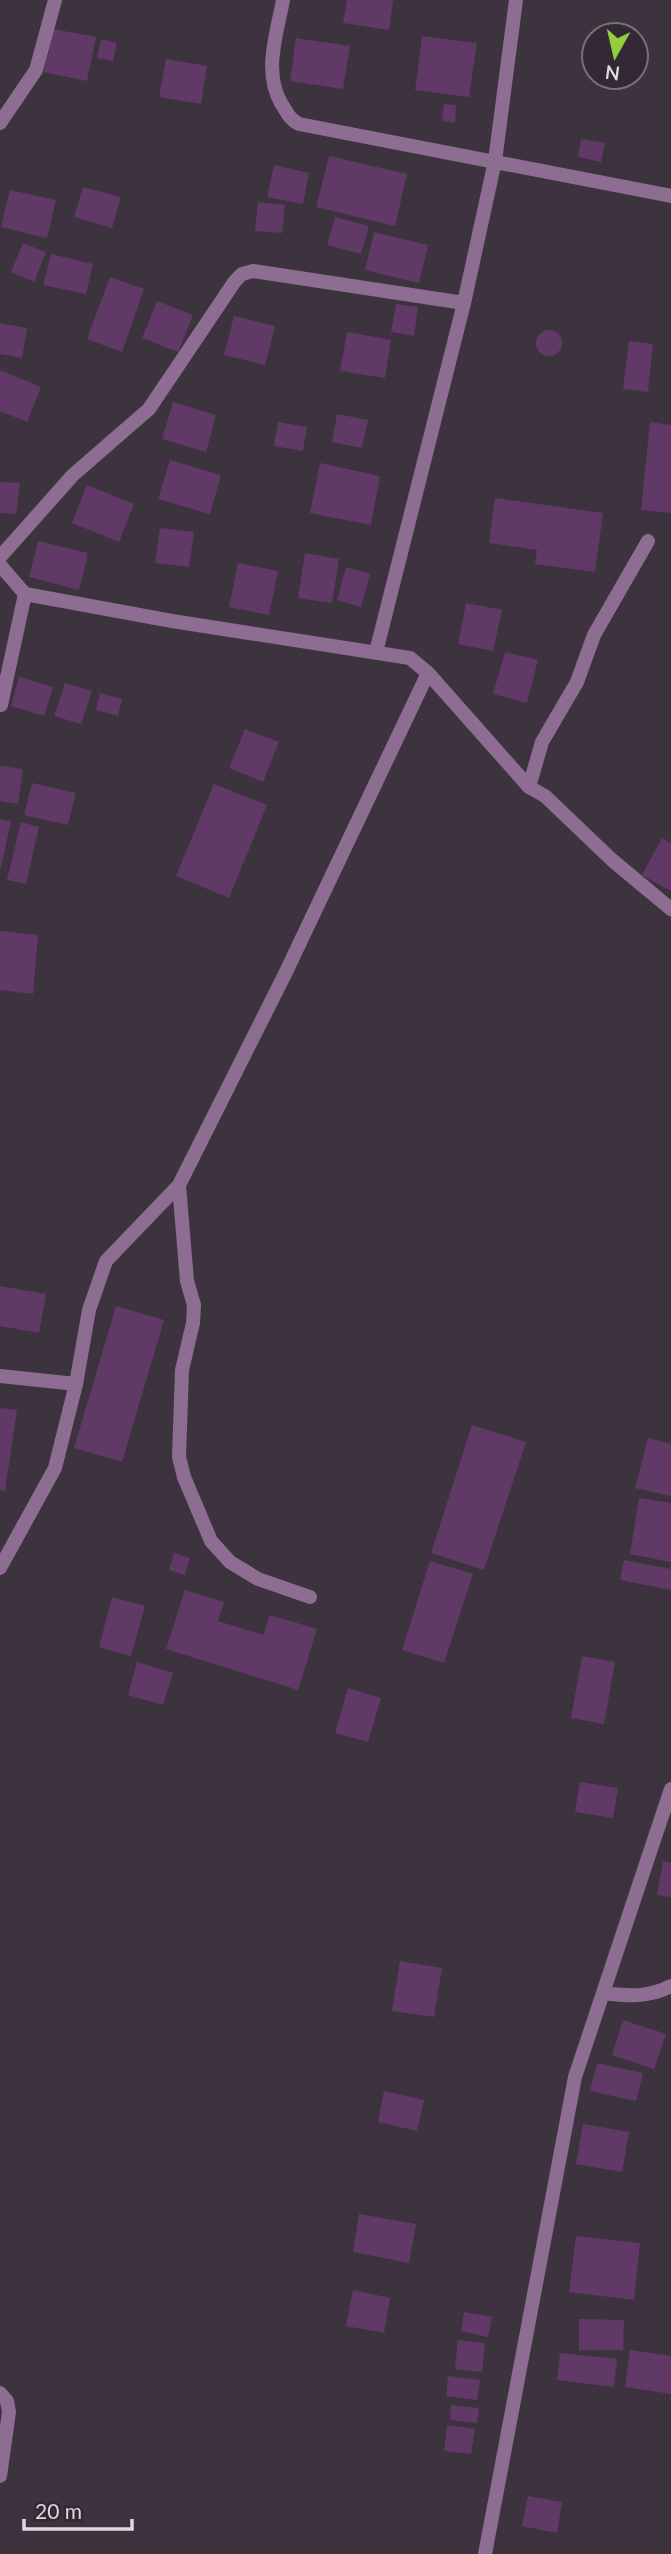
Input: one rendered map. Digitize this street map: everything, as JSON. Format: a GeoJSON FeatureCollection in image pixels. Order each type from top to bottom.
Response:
{"type":"FeatureCollection","features":[{"type":"Feature","properties":{"kind":"street"},"geometry":{"type":"LineString","coordinates":[[0,123],[36,70],[55,0]]}},
{"type":"Feature","properties":{"kind":"street"},"geometry":{"type":"LineString","coordinates":[[283,0],[271,65],[271,79],[290,119],[299,124],[671,196]]}},
{"type":"Feature","properties":{"kind":"street"},"geometry":{"type":"LineString","coordinates":[[376,652],[464,303],[495,161],[516,0]]}},
{"type":"Feature","properties":{"kind":"street"},"geometry":{"type":"LineString","coordinates":[[0,557],[73,475],[149,409],[213,310],[242,274],[253,271],[464,303]]}},
{"type":"Feature","properties":{"kind":"street"},"geometry":{"type":"LineString","coordinates":[[529,787],[542,742],[577,682],[594,635],[648,541]]}},
{"type":"Feature","properties":{"kind":"street"},"geometry":{"type":"LineString","coordinates":[[0,565],[25,594],[172,621],[410,657],[428,673],[529,787],[545,796],[612,860],[671,909]]}},
{"type":"Feature","properties":{"kind":"street"},"geometry":{"type":"LineString","coordinates":[[1,705],[25,594]]}},
{"type":"Feature","properties":{"kind":"street"},"geometry":{"type":"LineString","coordinates":[[0,1567],[55,1468],[76,1384],[89,1310],[106,1261],[179,1185],[285,974],[428,673]]}},
{"type":"Feature","properties":{"kind":"street"},"geometry":{"type":"LineString","coordinates":[[179,1185],[187,1280],[194,1305],[193,1323],[182,1370],[179,1457],[184,1477],[211,1541],[230,1562],[258,1579],[310,1597]]}},
{"type":"Feature","properties":{"kind":"street"},"geometry":{"type":"LineString","coordinates":[[0,1376],[76,1384]]}},
{"type":"Feature","properties":{"kind":"street"},"geometry":{"type":"LineString","coordinates":[[485,2554],[575,2077],[671,1789]]}},
{"type":"Feature","properties":{"kind":"street"},"geometry":{"type":"LineString","coordinates":[[603,1993],[635,1996],[658,1993],[671,1986]]}},
{"type":"Feature","properties":{"kind":"street"},"geometry":{"type":"LineString","coordinates":[[0,2393],[8,2401],[9,2412],[0,2476]]}},
{"type":"Feature","properties":{"kind":"building"},"geometry":{"type":"Polygon","coordinates":[[[347,0],[393,0],[389,30],[343,23],[347,0]]]}},
{"type":"Feature","properties":{"kind":"building"},"geometry":{"type":"Polygon","coordinates":[[[53,29],[96,37],[87,81],[44,72],[53,29]]]}},
{"type":"Feature","properties":{"kind":"building"},"geometry":{"type":"Polygon","coordinates":[[[422,36],[477,43],[469,97],[415,90],[422,36]]]}},
{"type":"Feature","properties":{"kind":"building"},"geometry":{"type":"Polygon","coordinates":[[[296,38],[350,46],[343,89],[290,81],[296,38]]]}},
{"type":"Feature","properties":{"kind":"building"},"geometry":{"type":"Polygon","coordinates":[[[101,39],[117,43],[113,61],[97,58],[101,39]]]}},
{"type":"Feature","properties":{"kind":"building"},"geometry":{"type":"Polygon","coordinates":[[[166,59],[207,66],[201,104],[159,97],[166,59]]]}},
{"type":"Feature","properties":{"kind":"building"},"geometry":{"type":"Polygon","coordinates":[[[444,104],[456,105],[455,123],[442,121],[444,104]]]}},
{"type":"Feature","properties":{"kind":"building"},"geometry":{"type":"Polygon","coordinates":[[[581,139],[605,143],[601,162],[578,157],[581,139]]]}},
{"type":"Feature","properties":{"kind":"building"},"geometry":{"type":"Polygon","coordinates":[[[329,156],[407,174],[395,226],[316,207],[329,156]]]}},
{"type":"Feature","properties":{"kind":"building"},"geometry":{"type":"Polygon","coordinates":[[[274,165],[309,173],[303,204],[267,197],[274,165]]]}},
{"type":"Feature","properties":{"kind":"building"},"geometry":{"type":"Polygon","coordinates":[[[83,187],[121,197],[112,228],[74,217],[83,187]]]}},
{"type":"Feature","properties":{"kind":"building"},"geometry":{"type":"Polygon","coordinates":[[[10,190],[56,200],[47,238],[1,227],[10,190]]]}},
{"type":"Feature","properties":{"kind":"building"},"geometry":{"type":"Polygon","coordinates":[[[258,202],[285,205],[282,233],[255,231],[258,202]]]}},
{"type":"Feature","properties":{"kind":"building"},"geometry":{"type":"Polygon","coordinates":[[[335,217],[369,226],[361,254],[327,245],[335,217]]]}},
{"type":"Feature","properties":{"kind":"building"},"geometry":{"type":"Polygon","coordinates":[[[374,232],[428,245],[419,283],[365,270],[374,232]]]}},
{"type":"Feature","properties":{"kind":"building"},"geometry":{"type":"Polygon","coordinates":[[[23,243],[46,252],[34,282],[11,272],[23,243]]]}},
{"type":"Feature","properties":{"kind":"building"},"geometry":{"type":"Polygon","coordinates":[[[51,254],[93,264],[86,294],[43,285],[51,254]]]}},
{"type":"Feature","properties":{"kind":"building"},"geometry":{"type":"Polygon","coordinates":[[[110,277],[144,289],[122,352],[87,339],[110,277]]]}},
{"type":"Feature","properties":{"kind":"building"},"geometry":{"type":"Polygon","coordinates":[[[157,301],[193,315],[178,352],[142,338],[157,301]]]}},
{"type":"Feature","properties":{"kind":"building"},"geometry":{"type":"Polygon","coordinates":[[[396,304],[418,307],[414,336],[391,332],[396,304]]]}},
{"type":"Feature","properties":{"kind":"building"},"geometry":{"type":"Polygon","coordinates":[[[234,316],[275,326],[265,365],[224,355],[234,316]]]}},
{"type":"Feature","properties":{"kind":"building"},"geometry":{"type":"Polygon","coordinates":[[[0,323],[27,328],[22,358],[0,354],[0,323]]]}},
{"type":"Feature","properties":{"kind":"building"},"geometry":{"type":"Polygon","coordinates":[[[549,330],[558,334],[562,343],[558,352],[549,356],[540,352],[536,343],[540,334],[549,330]]]}},
{"type":"Feature","properties":{"kind":"building"},"geometry":{"type":"Polygon","coordinates":[[[347,332],[391,340],[385,378],[340,371],[347,332]]]}},
{"type":"Feature","properties":{"kind":"building"},"geometry":{"type":"Polygon","coordinates":[[[629,341],[653,344],[648,392],[623,389],[629,341]]]}},
{"type":"Feature","properties":{"kind":"building"},"geometry":{"type":"Polygon","coordinates":[[[0,370],[41,387],[27,422],[0,411],[0,370]]]}},
{"type":"Feature","properties":{"kind":"building"},"geometry":{"type":"Polygon","coordinates":[[[173,402],[216,415],[206,452],[162,439],[173,402]]]}},
{"type":"Feature","properties":{"kind":"building"},"geometry":{"type":"Polygon","coordinates":[[[337,414],[368,420],[362,448],[332,442],[337,414]]]}},
{"type":"Feature","properties":{"kind":"building"},"geometry":{"type":"Polygon","coordinates":[[[278,422],[307,427],[303,451],[274,446],[278,422]]]}},
{"type":"Feature","properties":{"kind":"building"},"geometry":{"type":"Polygon","coordinates":[[[650,422],[671,425],[671,513],[641,510],[650,422]]]}},
{"type":"Feature","properties":{"kind":"building"},"geometry":{"type":"Polygon","coordinates":[[[170,460],[221,475],[210,514],[158,499],[170,460]]]}},
{"type":"Feature","properties":{"kind":"building"},"geometry":{"type":"Polygon","coordinates":[[[320,463],[380,476],[371,525],[310,513],[320,463]]]}},
{"type":"Feature","properties":{"kind":"building"},"geometry":{"type":"Polygon","coordinates":[[[0,482],[20,483],[16,514],[0,513],[0,482]]]}},
{"type":"Feature","properties":{"kind":"building"},"geometry":{"type":"Polygon","coordinates":[[[87,485],[134,504],[119,542],[72,523],[87,485]]]}},
{"type":"Feature","properties":{"kind":"building"},"geometry":{"type":"Polygon","coordinates":[[[495,498],[603,513],[595,572],[535,564],[537,550],[489,543],[495,498]]]}},
{"type":"Feature","properties":{"kind":"building"},"geometry":{"type":"Polygon","coordinates":[[[160,528],[194,532],[189,567],[155,563],[160,528]]]}},
{"type":"Feature","properties":{"kind":"building"},"geometry":{"type":"Polygon","coordinates":[[[38,541],[88,553],[79,590],[29,577],[38,541]]]}},
{"type":"Feature","properties":{"kind":"building"},"geometry":{"type":"Polygon","coordinates":[[[305,553],[339,559],[332,603],[298,598],[305,553]]]}},
{"type":"Feature","properties":{"kind":"building"},"geometry":{"type":"Polygon","coordinates":[[[238,563],[278,571],[269,615],[229,607],[238,563]]]}},
{"type":"Feature","properties":{"kind":"building"},"geometry":{"type":"Polygon","coordinates":[[[346,567],[370,574],[361,607],[337,600],[346,567]]]}},
{"type":"Feature","properties":{"kind":"building"},"geometry":{"type":"Polygon","coordinates":[[[466,603],[502,610],[493,651],[458,644],[466,603]]]}},
{"type":"Feature","properties":{"kind":"building"},"geometry":{"type":"Polygon","coordinates":[[[505,652],[538,660],[527,703],[493,694],[505,652]]]}},
{"type":"Feature","properties":{"kind":"building"},"geometry":{"type":"Polygon","coordinates":[[[19,677],[53,687],[44,716],[11,706],[19,677]]]}},
{"type":"Feature","properties":{"kind":"building"},"geometry":{"type":"Polygon","coordinates":[[[65,683],[92,691],[81,724],[54,716],[65,683]]]}},
{"type":"Feature","properties":{"kind":"building"},"geometry":{"type":"Polygon","coordinates":[[[100,693],[122,699],[118,716],[96,710],[100,693]]]}},
{"type":"Feature","properties":{"kind":"building"},"geometry":{"type":"Polygon","coordinates":[[[245,729],[279,742],[263,782],[229,768],[245,729]]]}},
{"type":"Feature","properties":{"kind":"building"},"geometry":{"type":"Polygon","coordinates":[[[0,766],[23,769],[18,804],[0,801],[0,766]]]}},
{"type":"Feature","properties":{"kind":"building"},"geometry":{"type":"Polygon","coordinates":[[[32,783],[76,793],[68,825],[24,815],[32,783]]]}},
{"type":"Feature","properties":{"kind":"building"},"geometry":{"type":"Polygon","coordinates":[[[214,784],[267,805],[229,898],[176,876],[214,784]]]}},
{"type":"Feature","properties":{"kind":"building"},"geometry":{"type":"Polygon","coordinates":[[[0,819],[11,821],[1,868],[0,868],[0,819]]]}},
{"type":"Feature","properties":{"kind":"building"},"geometry":{"type":"Polygon","coordinates":[[[21,822],[39,827],[26,884],[7,880],[21,822]]]}},
{"type":"Feature","properties":{"kind":"building"},"geometry":{"type":"Polygon","coordinates":[[[662,838],[671,843],[671,891],[642,875],[662,838]]]}},
{"type":"Feature","properties":{"kind":"building"},"geometry":{"type":"Polygon","coordinates":[[[0,931],[38,935],[33,994],[0,990],[0,931]]]}},
{"type":"Feature","properties":{"kind":"building"},"geometry":{"type":"Polygon","coordinates":[[[0,1286],[46,1294],[39,1333],[0,1326],[0,1286]]]}},
{"type":"Feature","properties":{"kind":"building"},"geometry":{"type":"Polygon","coordinates":[[[116,1306],[164,1320],[122,1462],[74,1448],[116,1306]]]}},
{"type":"Feature","properties":{"kind":"building"},"geometry":{"type":"Polygon","coordinates":[[[0,1408],[17,1410],[5,1491],[0,1490],[0,1408]]]}},
{"type":"Feature","properties":{"kind":"building"},"geometry":{"type":"Polygon","coordinates":[[[472,1425],[526,1442],[484,1570],[431,1553],[472,1425]]]}},
{"type":"Feature","properties":{"kind":"building"},"geometry":{"type":"Polygon","coordinates":[[[648,1438],[671,1444],[671,1496],[635,1488],[648,1438]]]}},
{"type":"Feature","properties":{"kind":"building"},"geometry":{"type":"Polygon","coordinates":[[[639,1498],[671,1503],[671,1562],[630,1554],[639,1498]]]}},
{"type":"Feature","properties":{"kind":"building"},"geometry":{"type":"Polygon","coordinates":[[[174,1553],[190,1558],[185,1575],[169,1570],[174,1553]]]}},
{"type":"Feature","properties":{"kind":"building"},"geometry":{"type":"Polygon","coordinates":[[[624,1560],[671,1569],[671,1590],[620,1580],[624,1560]]]}},
{"type":"Feature","properties":{"kind":"building"},"geometry":{"type":"Polygon","coordinates":[[[430,1561],[473,1574],[444,1663],[402,1650],[430,1561]]]}},
{"type":"Feature","properties":{"kind":"building"},"geometry":{"type":"Polygon","coordinates":[[[185,1590],[224,1602],[218,1621],[263,1635],[270,1615],[317,1629],[298,1690],[166,1649],[185,1590]]]}},
{"type":"Feature","properties":{"kind":"building"},"geometry":{"type":"Polygon","coordinates":[[[112,1597],[145,1606],[131,1656],[99,1647],[112,1597]]]}},
{"type":"Feature","properties":{"kind":"building"},"geometry":{"type":"Polygon","coordinates":[[[582,1656],[615,1662],[604,1724],[571,1718],[582,1656]]]}},
{"type":"Feature","properties":{"kind":"building"},"geometry":{"type":"Polygon","coordinates":[[[137,1662],[173,1673],[163,1705],[128,1695],[137,1662]]]}},
{"type":"Feature","properties":{"kind":"building"},"geometry":{"type":"Polygon","coordinates":[[[348,1688],[381,1698],[368,1742],[335,1733],[348,1688]]]}},
{"type":"Feature","properties":{"kind":"building"},"geometry":{"type":"Polygon","coordinates":[[[580,1782],[618,1788],[613,1818],[575,1812],[580,1782]]]}},
{"type":"Feature","properties":{"kind":"building"},"geometry":{"type":"Polygon","coordinates":[[[663,1861],[671,1863],[671,1897],[657,1895],[663,1861]]]}},
{"type":"Feature","properties":{"kind":"building"},"geometry":{"type":"Polygon","coordinates":[[[400,1961],[442,1968],[434,2017],[392,2011],[400,1961]]]}},
{"type":"Feature","properties":{"kind":"building"},"geometry":{"type":"Polygon","coordinates":[[[623,2020],[666,2034],[654,2069],[612,2055],[623,2020]]]}},
{"type":"Feature","properties":{"kind":"building"},"geometry":{"type":"Polygon","coordinates":[[[597,2063],[643,2073],[636,2101],[590,2091],[597,2063]]]}},
{"type":"Feature","properties":{"kind":"building"},"geometry":{"type":"Polygon","coordinates":[[[384,2091],[424,2100],[417,2131],[378,2122],[384,2091]]]}},
{"type":"Feature","properties":{"kind":"building"},"geometry":{"type":"Polygon","coordinates":[[[583,2124],[629,2132],[622,2172],[576,2164],[583,2124]]]}},
{"type":"Feature","properties":{"kind":"building"},"geometry":{"type":"Polygon","coordinates":[[[359,2214],[416,2224],[409,2263],[353,2252],[359,2214]]]}},
{"type":"Feature","properties":{"kind":"building"},"geometry":{"type":"Polygon","coordinates":[[[576,2236],[640,2243],[634,2300],[569,2292],[576,2236]]]}},
{"type":"Feature","properties":{"kind":"building"},"geometry":{"type":"Polygon","coordinates":[[[353,2290],[390,2298],[384,2333],[346,2326],[353,2290]]]}},
{"type":"Feature","properties":{"kind":"building"},"geometry":{"type":"Polygon","coordinates":[[[464,2312],[492,2317],[488,2337],[461,2331],[464,2312]]]}},
{"type":"Feature","properties":{"kind":"building"},"geometry":{"type":"Polygon","coordinates":[[[579,2319],[624,2320],[623,2350],[579,2350],[579,2319]]]}},
{"type":"Feature","properties":{"kind":"building"},"geometry":{"type":"Polygon","coordinates":[[[458,2340],[485,2343],[482,2372],[455,2369],[458,2340]]]}},
{"type":"Feature","properties":{"kind":"building"},"geometry":{"type":"Polygon","coordinates":[[[630,2350],[671,2356],[671,2394],[625,2387],[630,2350]]]}},
{"type":"Feature","properties":{"kind":"building"},"geometry":{"type":"Polygon","coordinates":[[[560,2353],[617,2359],[614,2387],[557,2380],[560,2353]]]}},
{"type":"Feature","properties":{"kind":"building"},"geometry":{"type":"Polygon","coordinates":[[[448,2376],[480,2380],[477,2400],[446,2396],[448,2376]]]}},
{"type":"Feature","properties":{"kind":"building"},"geometry":{"type":"Polygon","coordinates":[[[451,2405],[479,2408],[477,2423],[450,2420],[451,2405]]]}},
{"type":"Feature","properties":{"kind":"building"},"geometry":{"type":"Polygon","coordinates":[[[447,2425],[475,2429],[471,2454],[444,2451],[447,2425]]]}},
{"type":"Feature","properties":{"kind":"building"},"geometry":{"type":"Polygon","coordinates":[[[528,2496],[562,2502],[557,2533],[522,2526],[528,2496]]]}}]}
